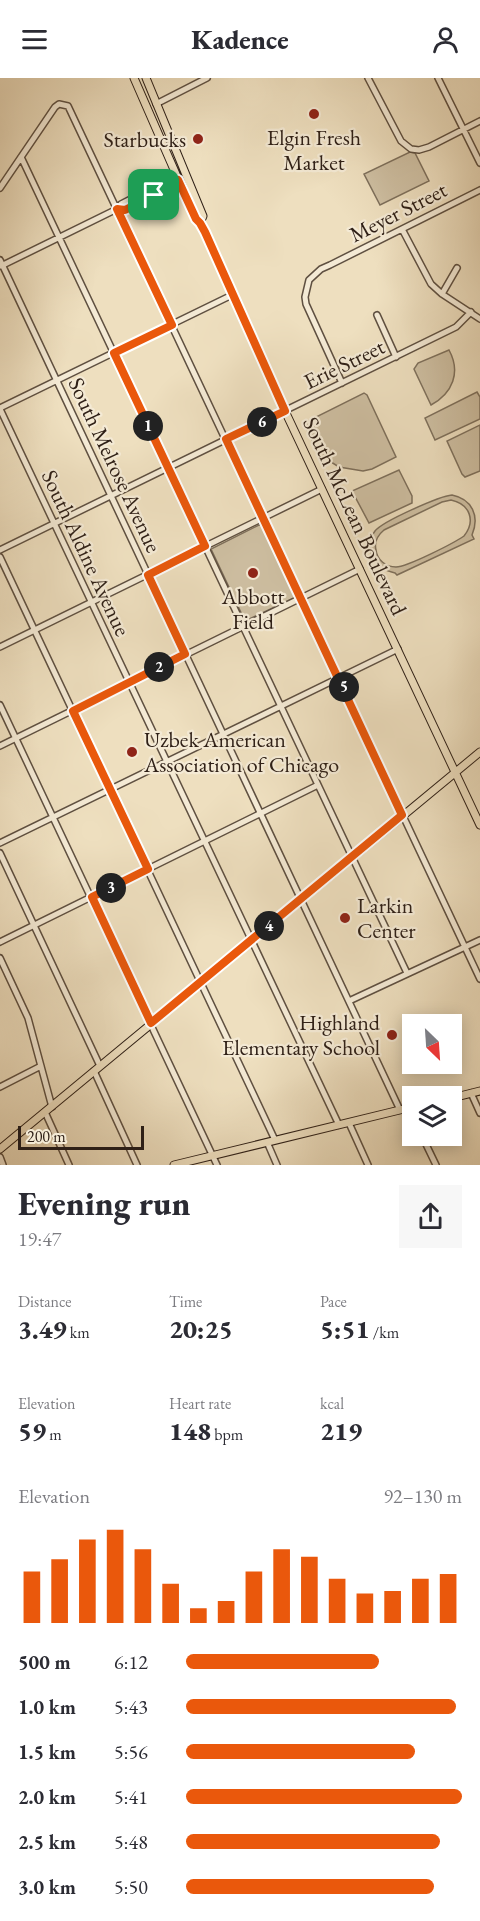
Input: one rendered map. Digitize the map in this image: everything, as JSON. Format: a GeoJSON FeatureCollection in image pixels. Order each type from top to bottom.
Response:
{"type":"FeatureCollection","features":[{"type":"Feature","properties":{"kind":"main road","name":"South McLean Boulevard"},"geometry":{"type":"LineString","coordinates":[[134,78],[196,219],[200,223],[285,411],[480,825]]}},
{"type":"Feature","properties":{"kind":"main road","name":"South McLean Boulevard"},"geometry":{"type":"LineString","coordinates":[[146,78],[203,216],[200,223]]}},
{"type":"Feature","properties":{"kind":"main road"},"geometry":{"type":"LineString","coordinates":[[0,1149],[480,752]]}},
{"type":"Feature","properties":{"kind":"main road"},"geometry":{"type":"LineString","coordinates":[[462,1095],[480,1091]]}},
{"type":"Feature","properties":{"kind":"main road"},"geometry":{"type":"LineString","coordinates":[[174,1165],[400,1110]]}},
{"type":"Feature","properties":{"kind":"street"},"geometry":{"type":"LineString","coordinates":[[156,104],[207,78]]}},
{"type":"Feature","properties":{"kind":"street"},"geometry":{"type":"LineString","coordinates":[[368,78],[401,141],[411,149],[419,150],[429,147],[480,121]]}},
{"type":"Feature","properties":{"kind":"street"},"geometry":{"type":"LineString","coordinates":[[438,78],[480,163]]}},
{"type":"Feature","properties":{"kind":"street"},"geometry":{"type":"LineString","coordinates":[[0,188],[54,109],[61,103],[66,104],[70,108],[264,517],[480,979]]}},
{"type":"Feature","properties":{"kind":"street"},"geometry":{"type":"LineString","coordinates":[[21,158],[407,973]]}},
{"type":"Feature","properties":{"kind":"street"},"geometry":{"type":"LineString","coordinates":[[1,264],[117,209],[125,210],[172,186],[178,180]]}},
{"type":"Feature","properties":{"kind":"street","name":"Meyer Street"},"geometry":{"type":"LineString","coordinates":[[342,383],[306,304],[305,297],[309,280],[321,269],[480,190]]}},
{"type":"Feature","properties":{"kind":"street"},"geometry":{"type":"LineString","coordinates":[[402,229],[427,278],[442,294],[480,319]]}},
{"type":"Feature","properties":{"kind":"street","name":"South Melrose Avenue"},"geometry":{"type":"LineString","coordinates":[[1,264],[400,1110]]}},
{"type":"Feature","properties":{"kind":"street"},"geometry":{"type":"LineString","coordinates":[[442,294],[457,268]]}},
{"type":"Feature","properties":{"kind":"street"},"geometry":{"type":"LineString","coordinates":[[0,409],[232,295]]}},
{"type":"Feature","properties":{"kind":"street","name":"Erie Street"},"geometry":{"type":"LineString","coordinates":[[0,550],[456,327],[471,312]]}},
{"type":"Feature","properties":{"kind":"street"},"geometry":{"type":"LineString","coordinates":[[377,315],[396,357]]}},
{"type":"Feature","properties":{"kind":"street","name":"South Aldine Avenue"},"geometry":{"type":"LineString","coordinates":[[0,409],[339,1125]]}},
{"type":"Feature","properties":{"kind":"street"},"geometry":{"type":"LineString","coordinates":[[0,647],[322,489]]}},
{"type":"Feature","properties":{"kind":"street"},"geometry":{"type":"LineString","coordinates":[[0,557],[275,1140]]}},
{"type":"Feature","properties":{"kind":"street"},"geometry":{"type":"LineString","coordinates":[[0,746],[360,569]]}},
{"type":"Feature","properties":{"kind":"street"},"geometry":{"type":"LineString","coordinates":[[0,843],[398,649]]}},
{"type":"Feature","properties":{"kind":"street"},"geometry":{"type":"LineString","coordinates":[[0,705],[217,1165]]}},
{"type":"Feature","properties":{"kind":"street"},"geometry":{"type":"LineString","coordinates":[[0,942],[318,785]]}},
{"type":"Feature","properties":{"kind":"street"},"geometry":{"type":"LineString","coordinates":[[0,853],[34,925],[137,1165]]}},
{"type":"Feature","properties":{"kind":"street"},"geometry":{"type":"LineString","coordinates":[[349,1001],[480,940]]}},
{"type":"Feature","properties":{"kind":"street"},"geometry":{"type":"LineString","coordinates":[[0,958],[26,1012],[52,1107]]}},
{"type":"Feature","properties":{"kind":"street"},"geometry":{"type":"LineString","coordinates":[[0,1087],[41,1066]]}},
{"type":"Feature","properties":{"kind":"street"},"geometry":{"type":"LineString","coordinates":[[471,1093],[480,1113]]}},
{"type":"Feature","properties":{"kind":"street"},"geometry":{"type":"LineString","coordinates":[[45,1112],[69,1165]]}},
{"type":"Feature","properties":{"kind":"street"},"geometry":{"type":"LineString","coordinates":[[349,1123],[368,1165]]}},
{"type":"Feature","properties":{"kind":"street"},"geometry":{"type":"LineString","coordinates":[[267,1142],[277,1165]]}},
{"type":"Feature","properties":{"kind":"street"},"geometry":{"type":"LineString","coordinates":[[427,1146],[436,1165]]}},
{"type":"Feature","properties":{"kind":"street"},"geometry":{"type":"LineString","coordinates":[[0,1157],[3,1165]]}},
{"type":"Feature","properties":{"kind":"shaded area"},"geometry":{"type":"Polygon","coordinates":[[[410,152],[415,153],[429,181],[380,205],[364,174],[410,152]]]}},
{"type":"Feature","properties":{"kind":"shaded area"},"geometry":{"type":"Polygon","coordinates":[[[449,350],[453,358],[453,381],[445,394],[431,405],[414,369],[418,363],[449,350]]]}},
{"type":"Feature","properties":{"kind":"shaded area"},"geometry":{"type":"Polygon","coordinates":[[[477,392],[480,397],[480,419],[435,440],[425,418],[477,392]]]}},
{"type":"Feature","properties":{"kind":"shaded area"},"geometry":{"type":"Polygon","coordinates":[[[364,393],[396,457],[363,471],[339,467],[318,454],[304,423],[364,393]]]}},
{"type":"Feature","properties":{"kind":"shaded area"},"geometry":{"type":"Polygon","coordinates":[[[480,425],[480,471],[465,477],[447,441],[480,425]]]}},
{"type":"Feature","properties":{"kind":"shaded area"},"geometry":{"type":"Polygon","coordinates":[[[399,470],[412,496],[412,503],[369,523],[352,491],[399,470]]]}},
{"type":"Feature","properties":{"kind":"shaded area"},"geometry":{"type":"Polygon","coordinates":[[[446,496],[459,497],[469,504],[475,521],[472,535],[474,539],[397,575],[377,564],[371,555],[370,548],[370,541],[375,531],[400,515],[446,496]],[[451,500],[442,502],[384,530],[378,536],[376,544],[380,560],[389,566],[402,566],[464,536],[470,525],[470,519],[467,509],[451,500]]]}},
{"type":"Feature","properties":{"kind":"shaded area","name":"Abbott Field"},"geometry":{"type":"Polygon","coordinates":[[[261,524],[296,597],[245,621],[211,549],[261,524]]]}},
{"type":"Feature","properties":{"kind":"place","name":"Elgin Fresh Market"},"geometry":{"type":"Point","coordinates":[314,114]}},
{"type":"Feature","properties":{"kind":"place","name":"Starbucks"},"geometry":{"type":"Point","coordinates":[198,139]}},
{"type":"Feature","properties":{"kind":"place","name":"Abbott Field"},"geometry":{"type":"Point","coordinates":[253,573]}},
{"type":"Feature","properties":{"kind":"place","name":"Uzbek American Association of Chicago"},"geometry":{"type":"Point","coordinates":[132,752]}},
{"type":"Feature","properties":{"kind":"place","name":"Larkin Center"},"geometry":{"type":"Point","coordinates":[345,918]}},
{"type":"Feature","properties":{"kind":"place","name":"Highland Elementary School"},"geometry":{"type":"Point","coordinates":[392,1035]}},
{"type":"Feature","properties":{"kind":"route"},"geometry":{"type":"LineString","coordinates":[[178,180],[196,219],[205,232],[285,411],[226,439],[402,815],[151,1023],[92,897],[148,869],[73,711],[185,654],[148,575],[205,546],[114,353],[172,325],[117,209],[125,210],[154,195],[172,186],[178,180]]}}]}
